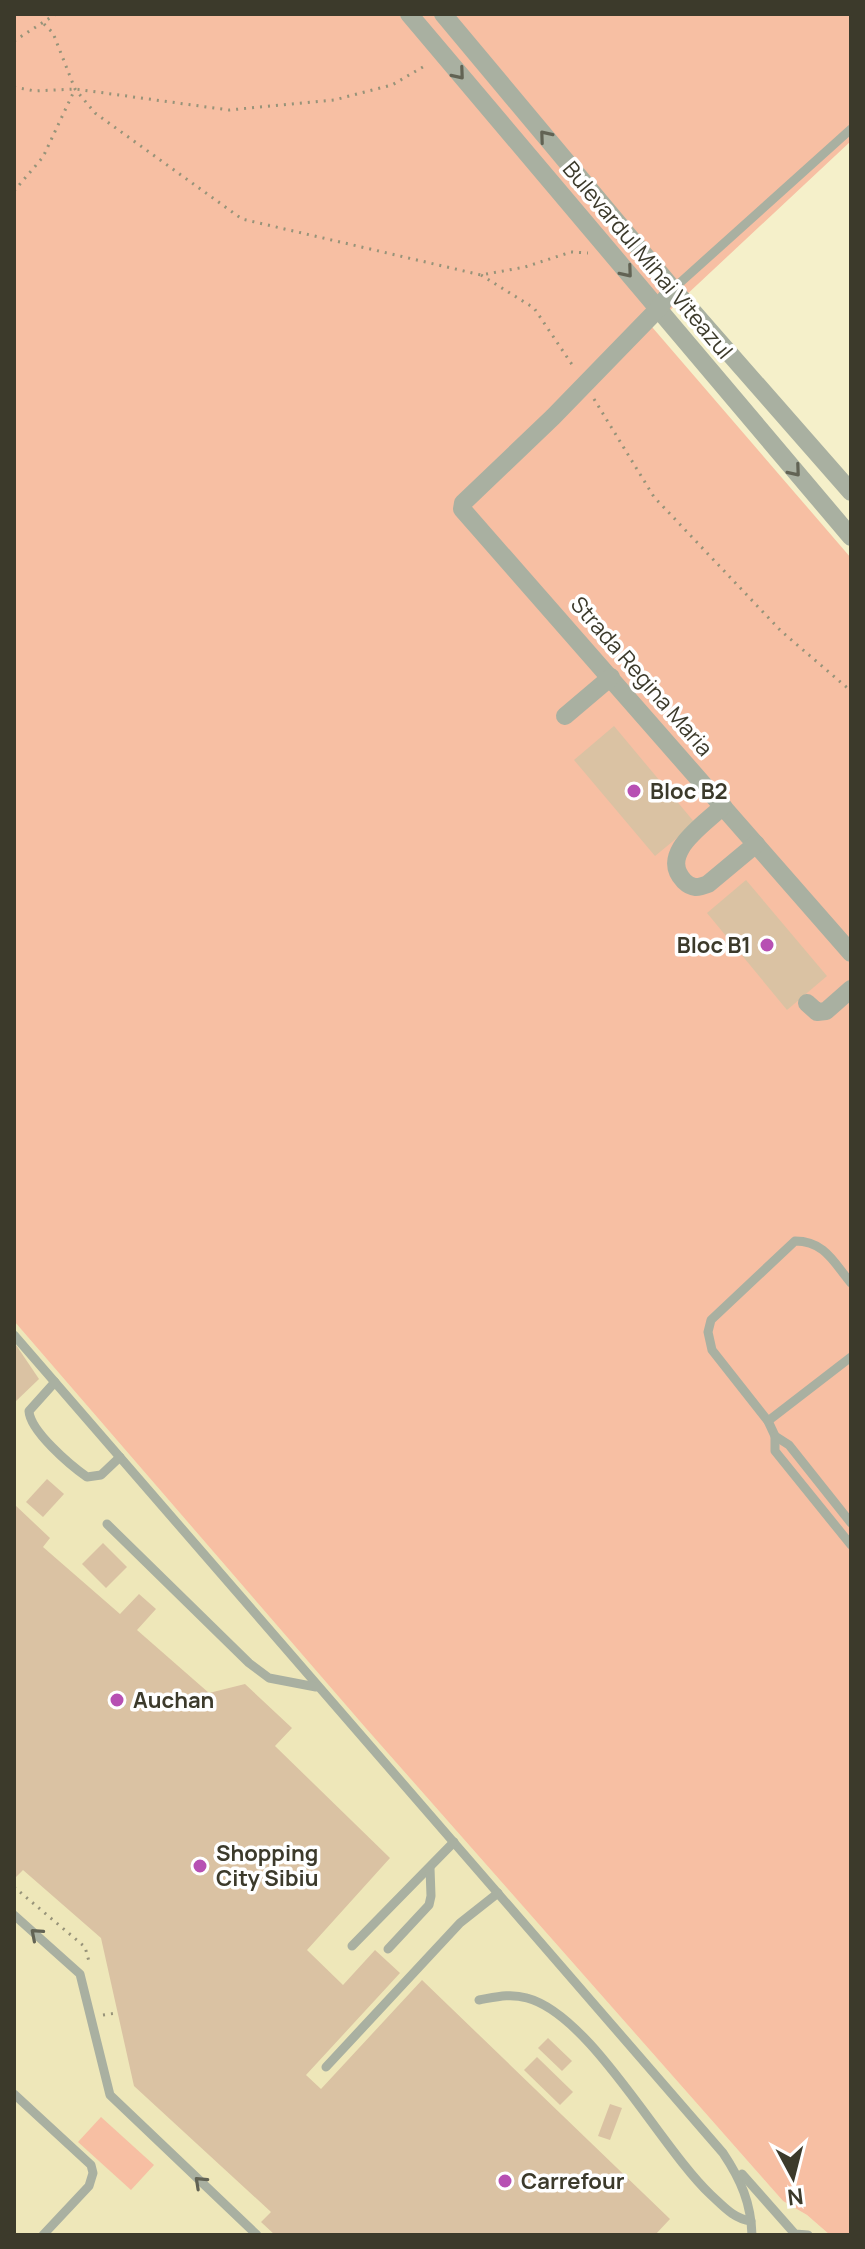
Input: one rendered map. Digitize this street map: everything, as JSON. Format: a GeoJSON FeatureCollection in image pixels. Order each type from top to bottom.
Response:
{"type":"FeatureCollection","features":[{"type":"Feature","properties":{"kind":"street","name":"Bulevardul Mihai Viteazul"},"geometry":{"type":"LineString","coordinates":[[409,14],[851,537]]}},
{"type":"Feature","properties":{"kind":"street","name":"Bulevardul Mihai Viteazul"},"geometry":{"type":"LineString","coordinates":[[446,18],[673,289],[851,492]]}},
{"type":"Feature","properties":{"kind":"street"},"geometry":{"type":"LineString","coordinates":[[431,40],[446,18]]}},
{"type":"Feature","properties":{"kind":"street"},"geometry":{"type":"LineString","coordinates":[[585,384],[658,309],[673,289]]}},
{"type":"Feature","properties":{"kind":"street","name":"Strada Regina Maria"},"geometry":{"type":"LineString","coordinates":[[585,384],[463,503],[462,509],[851,953]]}},
{"type":"Feature","properties":{"kind":"street"},"geometry":{"type":"LineString","coordinates":[[565,716],[611,677]]}},
{"type":"Feature","properties":{"kind":"street"},"geometry":{"type":"LineString","coordinates":[[723,806],[682,845],[674,866],[680,876],[689,886],[708,884],[756,844]]}},
{"type":"Feature","properties":{"kind":"street"},"geometry":{"type":"LineString","coordinates":[[807,1003],[817,1012],[826,1011],[851,989]]}},
{"type":"Feature","properties":{"kind":"lane"},"geometry":{"type":"LineString","coordinates":[[673,289],[851,129]]}},
{"type":"Feature","properties":{"kind":"lane"},"geometry":{"type":"LineString","coordinates":[[851,1283],[820,1246],[809,1241],[795,1241],[711,1320],[708,1332],[712,1350],[768,1421],[775,1436],[775,1451],[851,1545]]}},
{"type":"Feature","properties":{"kind":"lane"},"geometry":{"type":"LineString","coordinates":[[14,1335],[316,1687],[794,2234],[808,2235]]}},
{"type":"Feature","properties":{"kind":"lane"},"geometry":{"type":"LineString","coordinates":[[768,1421],[851,1357]]}},
{"type":"Feature","properties":{"kind":"lane"},"geometry":{"type":"LineString","coordinates":[[55,1382],[29,1411],[34,1426],[71,1466],[87,1477],[101,1475],[120,1457]]}},
{"type":"Feature","properties":{"kind":"lane"},"geometry":{"type":"LineString","coordinates":[[775,1436],[789,1445],[851,1523]]}},
{"type":"Feature","properties":{"kind":"lane"},"geometry":{"type":"LineString","coordinates":[[107,1524],[249,1663],[269,1678],[316,1687]]}},
{"type":"Feature","properties":{"kind":"lane"},"geometry":{"type":"LineString","coordinates":[[352,1946],[454,1842]]}},
{"type":"Feature","properties":{"kind":"lane"},"geometry":{"type":"LineString","coordinates":[[388,1949],[429,1905],[430,1868]]}},
{"type":"Feature","properties":{"kind":"lane"},"geometry":{"type":"LineString","coordinates":[[326,2067],[460,1923],[498,1893]]}},
{"type":"Feature","properties":{"kind":"lane"},"geometry":{"type":"LineString","coordinates":[[14,1915],[80,1974],[110,2095],[257,2235]]}},
{"type":"Feature","properties":{"kind":"lane"},"geometry":{"type":"LineString","coordinates":[[479,2000],[506,1995],[529,1998],[551,2008],[587,2041],[701,2185],[732,2214],[741,2220],[751,2221]]}},
{"type":"Feature","properties":{"kind":"lane"},"geometry":{"type":"LineString","coordinates":[[14,2094],[91,2165],[93,2173],[89,2186],[43,2235]]}},
{"type":"Feature","properties":{"kind":"lane"},"geometry":{"type":"LineString","coordinates":[[723,2153],[741,2179],[752,2235]]}},
{"type":"Feature","properties":{"kind":"path"},"geometry":{"type":"LineString","coordinates":[[14,41],[56,14]]}},
{"type":"Feature","properties":{"kind":"path"},"geometry":{"type":"LineString","coordinates":[[44,24],[53,33],[75,89],[95,113],[242,219],[481,275],[534,308],[654,497],[781,631],[851,691]]}},
{"type":"Feature","properties":{"kind":"path"},"geometry":{"type":"LineString","coordinates":[[14,87],[35,91],[75,89],[229,110],[334,100],[392,85],[444,56]]}},
{"type":"Feature","properties":{"kind":"path"},"geometry":{"type":"LineString","coordinates":[[14,191],[43,157],[75,89]]}},
{"type":"Feature","properties":{"kind":"path"},"geometry":{"type":"LineString","coordinates":[[481,275],[525,267],[571,252],[612,254]]}},
{"type":"Feature","properties":{"kind":"path"},"geometry":{"type":"LineString","coordinates":[[14,1887],[85,1947],[91,1971]]}},
{"type":"Feature","properties":{"kind":"shaded area"},"geometry":{"type":"Polygon","coordinates":[[[14,14],[851,14],[851,141],[652,327],[851,558],[851,2235],[830,2235],[807,2215],[783,2201],[364,1726],[14,1321],[14,14]]]}},
{"type":"Feature","properties":{"kind":"shaded area"},"geometry":{"type":"Polygon","coordinates":[[[14,1321],[364,1726],[783,2201],[807,2215],[830,2235],[14,2235],[14,1321]]]}},
{"type":"Feature","properties":{"kind":"shaded area"},"geometry":{"type":"Polygon","coordinates":[[[101,2117],[154,2165],[131,2190],[78,2142],[101,2117]]]}},
{"type":"Feature","properties":{"kind":"building","name":"Bloc B2"},"geometry":{"type":"Polygon","coordinates":[[[614,726],[695,823],[655,856],[574,760],[614,726]]]}},
{"type":"Feature","properties":{"kind":"building","name":"Bloc B1"},"geometry":{"type":"Polygon","coordinates":[[[746,880],[827,976],[787,1010],[707,913],[746,880]]]}},
{"type":"Feature","properties":{"kind":"building"},"geometry":{"type":"Polygon","coordinates":[[[14,1342],[39,1379],[14,1403],[14,1342]]]}},
{"type":"Feature","properties":{"kind":"building"},"geometry":{"type":"Polygon","coordinates":[[[47,1479],[64,1494],[43,1517],[26,1502],[47,1479]]]}},
{"type":"Feature","properties":{"kind":"building","name":"Shopping City Sibiu"},"geometry":{"type":"Polygon","coordinates":[[[14,1504],[50,1538],[43,1547],[120,1614],[139,1594],[156,1609],[137,1630],[209,1693],[245,1684],[292,1728],[275,1746],[390,1858],[307,1950],[343,1985],[375,1950],[400,1973],[306,2075],[321,2089],[422,1980],[670,2219],[655,2235],[275,2235],[261,2222],[271,2212],[134,2086],[101,1938],[23,1870],[14,1879],[14,1504]]]}},
{"type":"Feature","properties":{"kind":"building"},"geometry":{"type":"Polygon","coordinates":[[[103,1543],[127,1567],[106,1588],[82,1564],[103,1543]]]}},
{"type":"Feature","properties":{"kind":"building"},"geometry":{"type":"Polygon","coordinates":[[[548,2038],[572,2061],[562,2071],[538,2048],[548,2038]]]}},
{"type":"Feature","properties":{"kind":"building"},"geometry":{"type":"Polygon","coordinates":[[[537,2057],[573,2092],[560,2105],[524,2070],[537,2057]]]}},
{"type":"Feature","properties":{"kind":"building"},"geometry":{"type":"Polygon","coordinates":[[[610,2104],[622,2108],[610,2140],[598,2136],[610,2104]]]}},
{"type":"Feature","properties":{"kind":"place","name":"Bloc B2"},"geometry":{"type":"Point","coordinates":[634,791]}},
{"type":"Feature","properties":{"kind":"place","name":"Bloc B1"},"geometry":{"type":"Point","coordinates":[767,945]}},
{"type":"Feature","properties":{"kind":"place","name":"Auchan"},"geometry":{"type":"Point","coordinates":[117,1700]}},
{"type":"Feature","properties":{"kind":"place","name":"Shopping City Sibiu"},"geometry":{"type":"Point","coordinates":[200,1866]}},
{"type":"Feature","properties":{"kind":"place","name":"Carrefour"},"geometry":{"type":"Point","coordinates":[505,2181]}}]}
